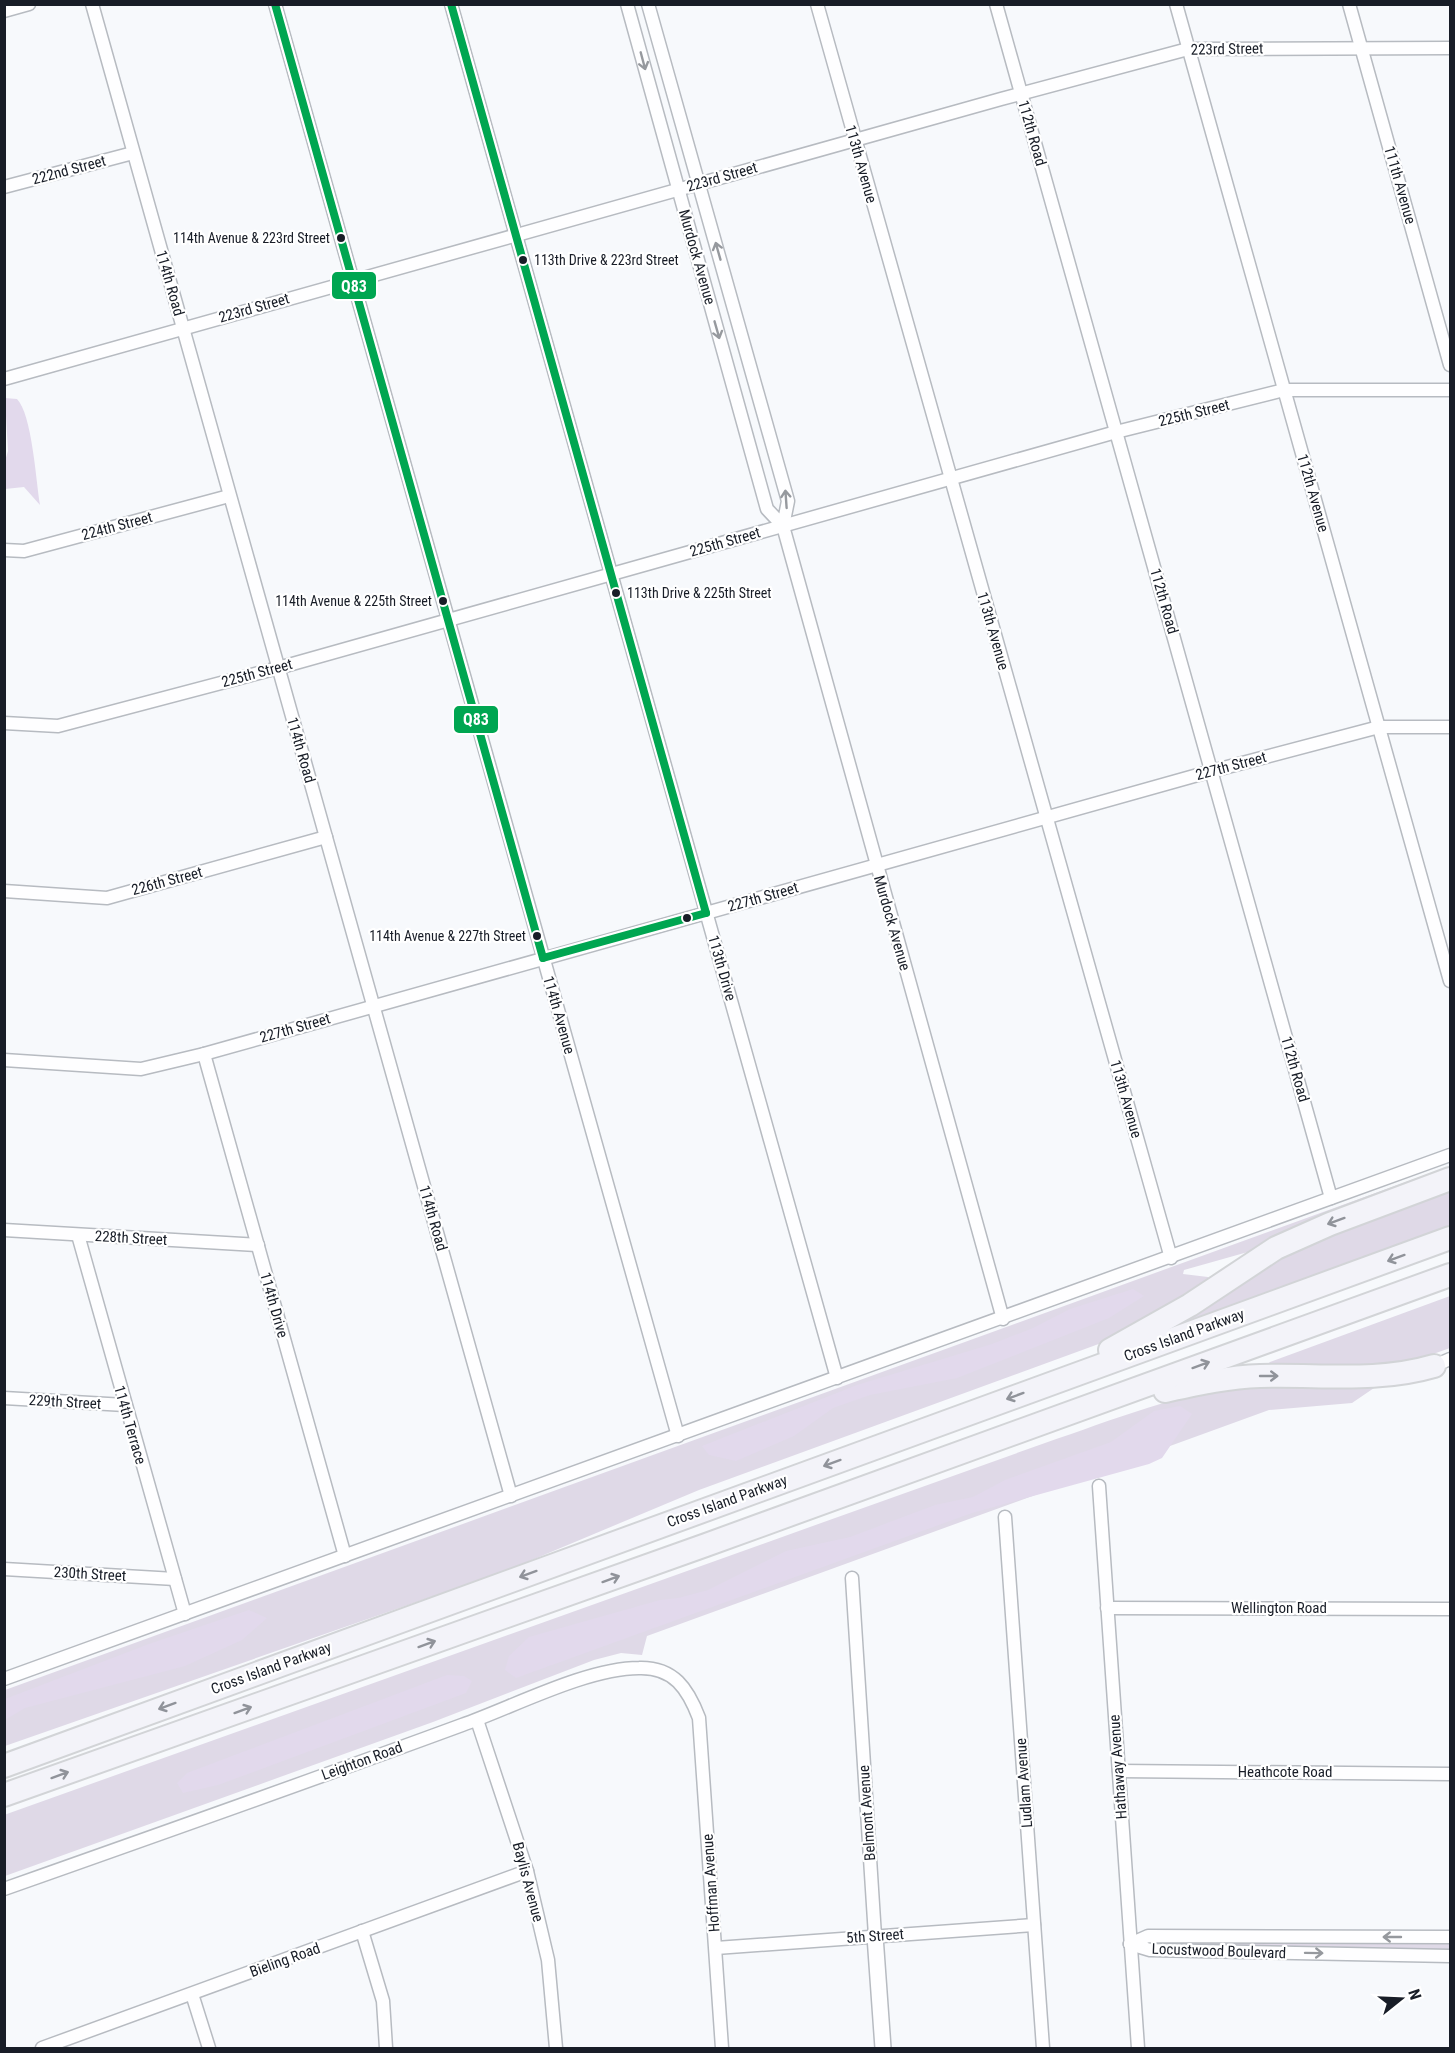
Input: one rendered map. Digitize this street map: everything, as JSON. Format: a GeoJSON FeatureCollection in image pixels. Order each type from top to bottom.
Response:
{"type":"FeatureCollection","features":[{"type":"Feature","properties":{"kind":"highway"},"geometry":{"type":"LineString","coordinates":[[1046,1385],[1190,1305],[1276,1248],[1330,1224],[1450,1179]]}},
{"type":"Feature","properties":{"kind":"highway","name":"Cross Island Parkway"},"geometry":{"type":"LineString","coordinates":[[4,1766],[1450,1238]]}},
{"type":"Feature","properties":{"kind":"highway","name":"Cross Island Parkway"},"geometry":{"type":"LineString","coordinates":[[4,1795],[1450,1275]]}},
{"type":"Feature","properties":{"kind":"highway"},"geometry":{"type":"LineString","coordinates":[[1048,1421],[1218,1380],[1264,1376],[1377,1377],[1409,1373],[1442,1362]]}},
{"type":"Feature","properties":{"kind":"street"},"geometry":{"type":"LineString","coordinates":[[4,11],[29,4]]}},
{"type":"Feature","properties":{"kind":"street","name":"114th Road"},"geometry":{"type":"LineString","coordinates":[[92,4],[511,1496]]}},
{"type":"Feature","properties":{"kind":"street","name":"114th Avenue"},"geometry":{"type":"LineString","coordinates":[[275,4],[678,1436]]}},
{"type":"Feature","properties":{"kind":"street","name":"113th Drive"},"geometry":{"type":"LineString","coordinates":[[451,4],[837,1378]]}},
{"type":"Feature","properties":{"kind":"street","name":"113th Avenue"},"geometry":{"type":"LineString","coordinates":[[817,4],[1171,1258]]}},
{"type":"Feature","properties":{"kind":"street","name":"112th Road"},"geometry":{"type":"LineString","coordinates":[[996,4],[1331,1198]]}},
{"type":"Feature","properties":{"kind":"street","name":"112th Avenue"},"geometry":{"type":"LineString","coordinates":[[1176,4],[1450,981]]}},
{"type":"Feature","properties":{"kind":"street","name":"111th Avenue"},"geometry":{"type":"LineString","coordinates":[[1349,4],[1450,365]]}},
{"type":"Feature","properties":{"kind":"street","name":"Murdock Avenue"},"geometry":{"type":"LineString","coordinates":[[783,526],[767,509],[629,10],[649,8],[788,501],[783,526],[1003,1319]]}},
{"type":"Feature","properties":{"kind":"street","name":"223rd Street"},"geometry":{"type":"LineString","coordinates":[[4,379],[515,234],[1021,93],[1188,49],[1450,48]]}},
{"type":"Feature","properties":{"kind":"street","name":"222nd Street"},"geometry":{"type":"LineString","coordinates":[[4,187],[133,153]]}},
{"type":"Feature","properties":{"kind":"street"},"geometry":{"type":"LineString","coordinates":[[725,358],[747,352]]}},
{"type":"Feature","properties":{"kind":"street","name":"225th Street"},"geometry":{"type":"LineString","coordinates":[[4,723],[58,726],[278,668],[1116,432],[1284,390],[1450,390]]}},
{"type":"Feature","properties":{"kind":"street","name":"224th Street"},"geometry":{"type":"LineString","coordinates":[[4,550],[24,551],[229,496]]}},
{"type":"Feature","properties":{"kind":"street","name":"227th Street"},"geometry":{"type":"LineString","coordinates":[[4,1060],[141,1069],[373,1007],[1212,771],[1379,728],[1450,727]]}},
{"type":"Feature","properties":{"kind":"street","name":"226th Street"},"geometry":{"type":"LineString","coordinates":[[4,891],[106,898],[326,837]]}},
{"type":"Feature","properties":{"kind":"street","name":"114th Drive"},"geometry":{"type":"LineString","coordinates":[[204,1054],[345,1556]]}},
{"type":"Feature","properties":{"kind":"street"},"geometry":{"type":"LineString","coordinates":[[4,1680],[1450,1155]]}},
{"type":"Feature","properties":{"kind":"street","name":"228th Street"},"geometry":{"type":"LineString","coordinates":[[4,1230],[258,1245]]}},
{"type":"Feature","properties":{"kind":"street","name":"114th Terrace"},"geometry":{"type":"LineString","coordinates":[[78,1235],[184,1614]]}},
{"type":"Feature","properties":{"kind":"street","name":"229th Street"},"geometry":{"type":"LineString","coordinates":[[4,1398],[124,1405]]}},
{"type":"Feature","properties":{"kind":"street","name":"Hathaway Avenue"},"geometry":{"type":"LineString","coordinates":[[1099,1486],[1138,2049]]}},
{"type":"Feature","properties":{"kind":"street","name":"Ludlam Avenue"},"geometry":{"type":"LineString","coordinates":[[1005,1518],[1043,2049]]}},
{"type":"Feature","properties":{"kind":"street","name":"230th Street"},"geometry":{"type":"LineString","coordinates":[[4,1569],[174,1579]]}},
{"type":"Feature","properties":{"kind":"street","name":"Belmont Avenue"},"geometry":{"type":"LineString","coordinates":[[852,1578],[883,2049]]}},
{"type":"Feature","properties":{"kind":"street","name":"Wellington Road"},"geometry":{"type":"LineString","coordinates":[[1107,1608],[1450,1609]]}},
{"type":"Feature","properties":{"kind":"street","name":"Leighton Road"},"geometry":{"type":"LineString","coordinates":[[4,1889],[477,1720],[604,1671],[640,1668],[666,1672],[690,1693],[699,1718]]}},
{"type":"Feature","properties":{"kind":"street","name":"Hoffman Avenue"},"geometry":{"type":"LineString","coordinates":[[699,1718],[722,2049]]}},
{"type":"Feature","properties":{"kind":"street","name":"Baylis Avenue"},"geometry":{"type":"LineString","coordinates":[[477,1720],[527,1871],[549,1960],[556,2049]]}},
{"type":"Feature","properties":{"kind":"street","name":"Heathcote Road"},"geometry":{"type":"LineString","coordinates":[[1119,1771],[1450,1774]]}},
{"type":"Feature","properties":{"kind":"street","name":"Bieling Road"},"geometry":{"type":"LineString","coordinates":[[42,2049],[527,1871]]}},
{"type":"Feature","properties":{"kind":"street","name":"5th Street"},"geometry":{"type":"LineString","coordinates":[[716,1948],[1034,1925]]}},
{"type":"Feature","properties":{"kind":"street"},"geometry":{"type":"LineString","coordinates":[[362,1931],[383,2001],[386,2049]]}},
{"type":"Feature","properties":{"kind":"street","name":"Locustwood Boulevard"},"geometry":{"type":"LineString","coordinates":[[1130,1944],[1148,1936],[1450,1937]]}},
{"type":"Feature","properties":{"kind":"street"},"geometry":{"type":"LineString","coordinates":[[1420,1937],[1420,1956]]}},
{"type":"Feature","properties":{"kind":"street","name":"Locustwood Boulevard"},"geometry":{"type":"LineString","coordinates":[[1130,1944],[1150,1950],[1450,1956]]}},
{"type":"Feature","properties":{"kind":"street"},"geometry":{"type":"LineString","coordinates":[[192,1994],[209,2049]]}},
{"type":"Feature","properties":{"kind":"shaded area"},"geometry":{"type":"Polygon","coordinates":[[[5,398],[17,399],[26,419],[33,449],[40,505],[24,487],[5,489],[5,461],[8,451],[5,398]]]}},
{"type":"Feature","properties":{"kind":"shaded area"},"geometry":{"type":"Polygon","coordinates":[[[1450,1166],[1450,1171],[1262,1248],[1184,1270],[1183,1274],[1208,1277],[1208,1283],[1126,1334],[699,1490],[508,1570],[5,1746],[5,1690],[1450,1166]]]}},
{"type":"Feature","properties":{"kind":"shaded area"},"geometry":{"type":"Polygon","coordinates":[[[1450,1191],[1450,1226],[1185,1322],[1244,1277],[1277,1259],[1345,1229],[1450,1191]]]}},
{"type":"Feature","properties":{"kind":"shaded area"},"geometry":{"type":"Polygon","coordinates":[[[1133,1289],[1144,1296],[1109,1318],[957,1378],[870,1395],[833,1408],[794,1436],[736,1461],[709,1455],[702,1446],[857,1385],[992,1344],[1033,1328],[1070,1309],[1133,1289]]]}},
{"type":"Feature","properties":{"kind":"shaded area"},"geometry":{"type":"Polygon","coordinates":[[[1450,1296],[1450,1348],[1394,1368],[1264,1367],[1270,1362],[1450,1296]]]}},
{"type":"Feature","properties":{"kind":"shaded area"},"geometry":{"type":"Polygon","coordinates":[[[1254,1386],[1374,1388],[1352,1403],[1269,1410],[647,1636],[642,1655],[621,1653],[594,1660],[433,1722],[5,1876],[4,1815],[1122,1416],[1174,1400],[1254,1386]]]}},
{"type":"Feature","properties":{"kind":"shaded area"},"geometry":{"type":"Polygon","coordinates":[[[1180,1406],[1192,1414],[1162,1458],[1149,1464],[972,1513],[516,1678],[505,1670],[509,1656],[529,1637],[660,1600],[708,1590],[786,1551],[850,1537],[935,1505],[973,1497],[1005,1480],[1111,1442],[1154,1411],[1180,1406]]]}},
{"type":"Feature","properties":{"kind":"shaded area"},"geometry":{"type":"Polygon","coordinates":[[[249,1610],[267,1618],[242,1640],[185,1666],[25,1708],[5,1720],[5,1699],[149,1644],[249,1610]]]}},
{"type":"Feature","properties":{"kind":"shaded area"},"geometry":{"type":"Polygon","coordinates":[[[447,1675],[464,1676],[472,1681],[466,1693],[218,1785],[183,1793],[177,1783],[187,1773],[447,1675]]]}},
{"type":"Feature","properties":{"kind":"shaded area"},"geometry":{"type":"Polygon","coordinates":[[[1148,1936],[1450,1937],[1450,1956],[1130,1944],[1148,1936]]]}},
{"type":"Feature","properties":{"kind":"transit line","name":"Q83"},"geometry":{"type":"LineString","coordinates":[[275,4],[543,958]]}},
{"type":"Feature","properties":{"kind":"transit line","name":"Q83"},"geometry":{"type":"LineString","coordinates":[[451,4],[706,913]]}},
{"type":"Feature","properties":{"kind":"transit line","name":"Q83"},"geometry":{"type":"LineString","coordinates":[[543,958],[706,913]]}},
{"type":"Feature","properties":{"kind":"place","name":"114th Avenue & 223rd Street"},"geometry":{"type":"Point","coordinates":[341,238]}},
{"type":"Feature","properties":{"kind":"place","name":"113th Drive & 223rd Street"},"geometry":{"type":"Point","coordinates":[523,260]}},
{"type":"Feature","properties":{"kind":"place","name":"113th Drive & 225th Street"},"geometry":{"type":"Point","coordinates":[616,593]}},
{"type":"Feature","properties":{"kind":"place","name":"114th Avenue & 225th Street"},"geometry":{"type":"Point","coordinates":[443,601]}},
{"type":"Feature","properties":{"kind":"place","name":"114th Avenue & 227th Street"},"geometry":{"type":"Point","coordinates":[537,936]}}]}
